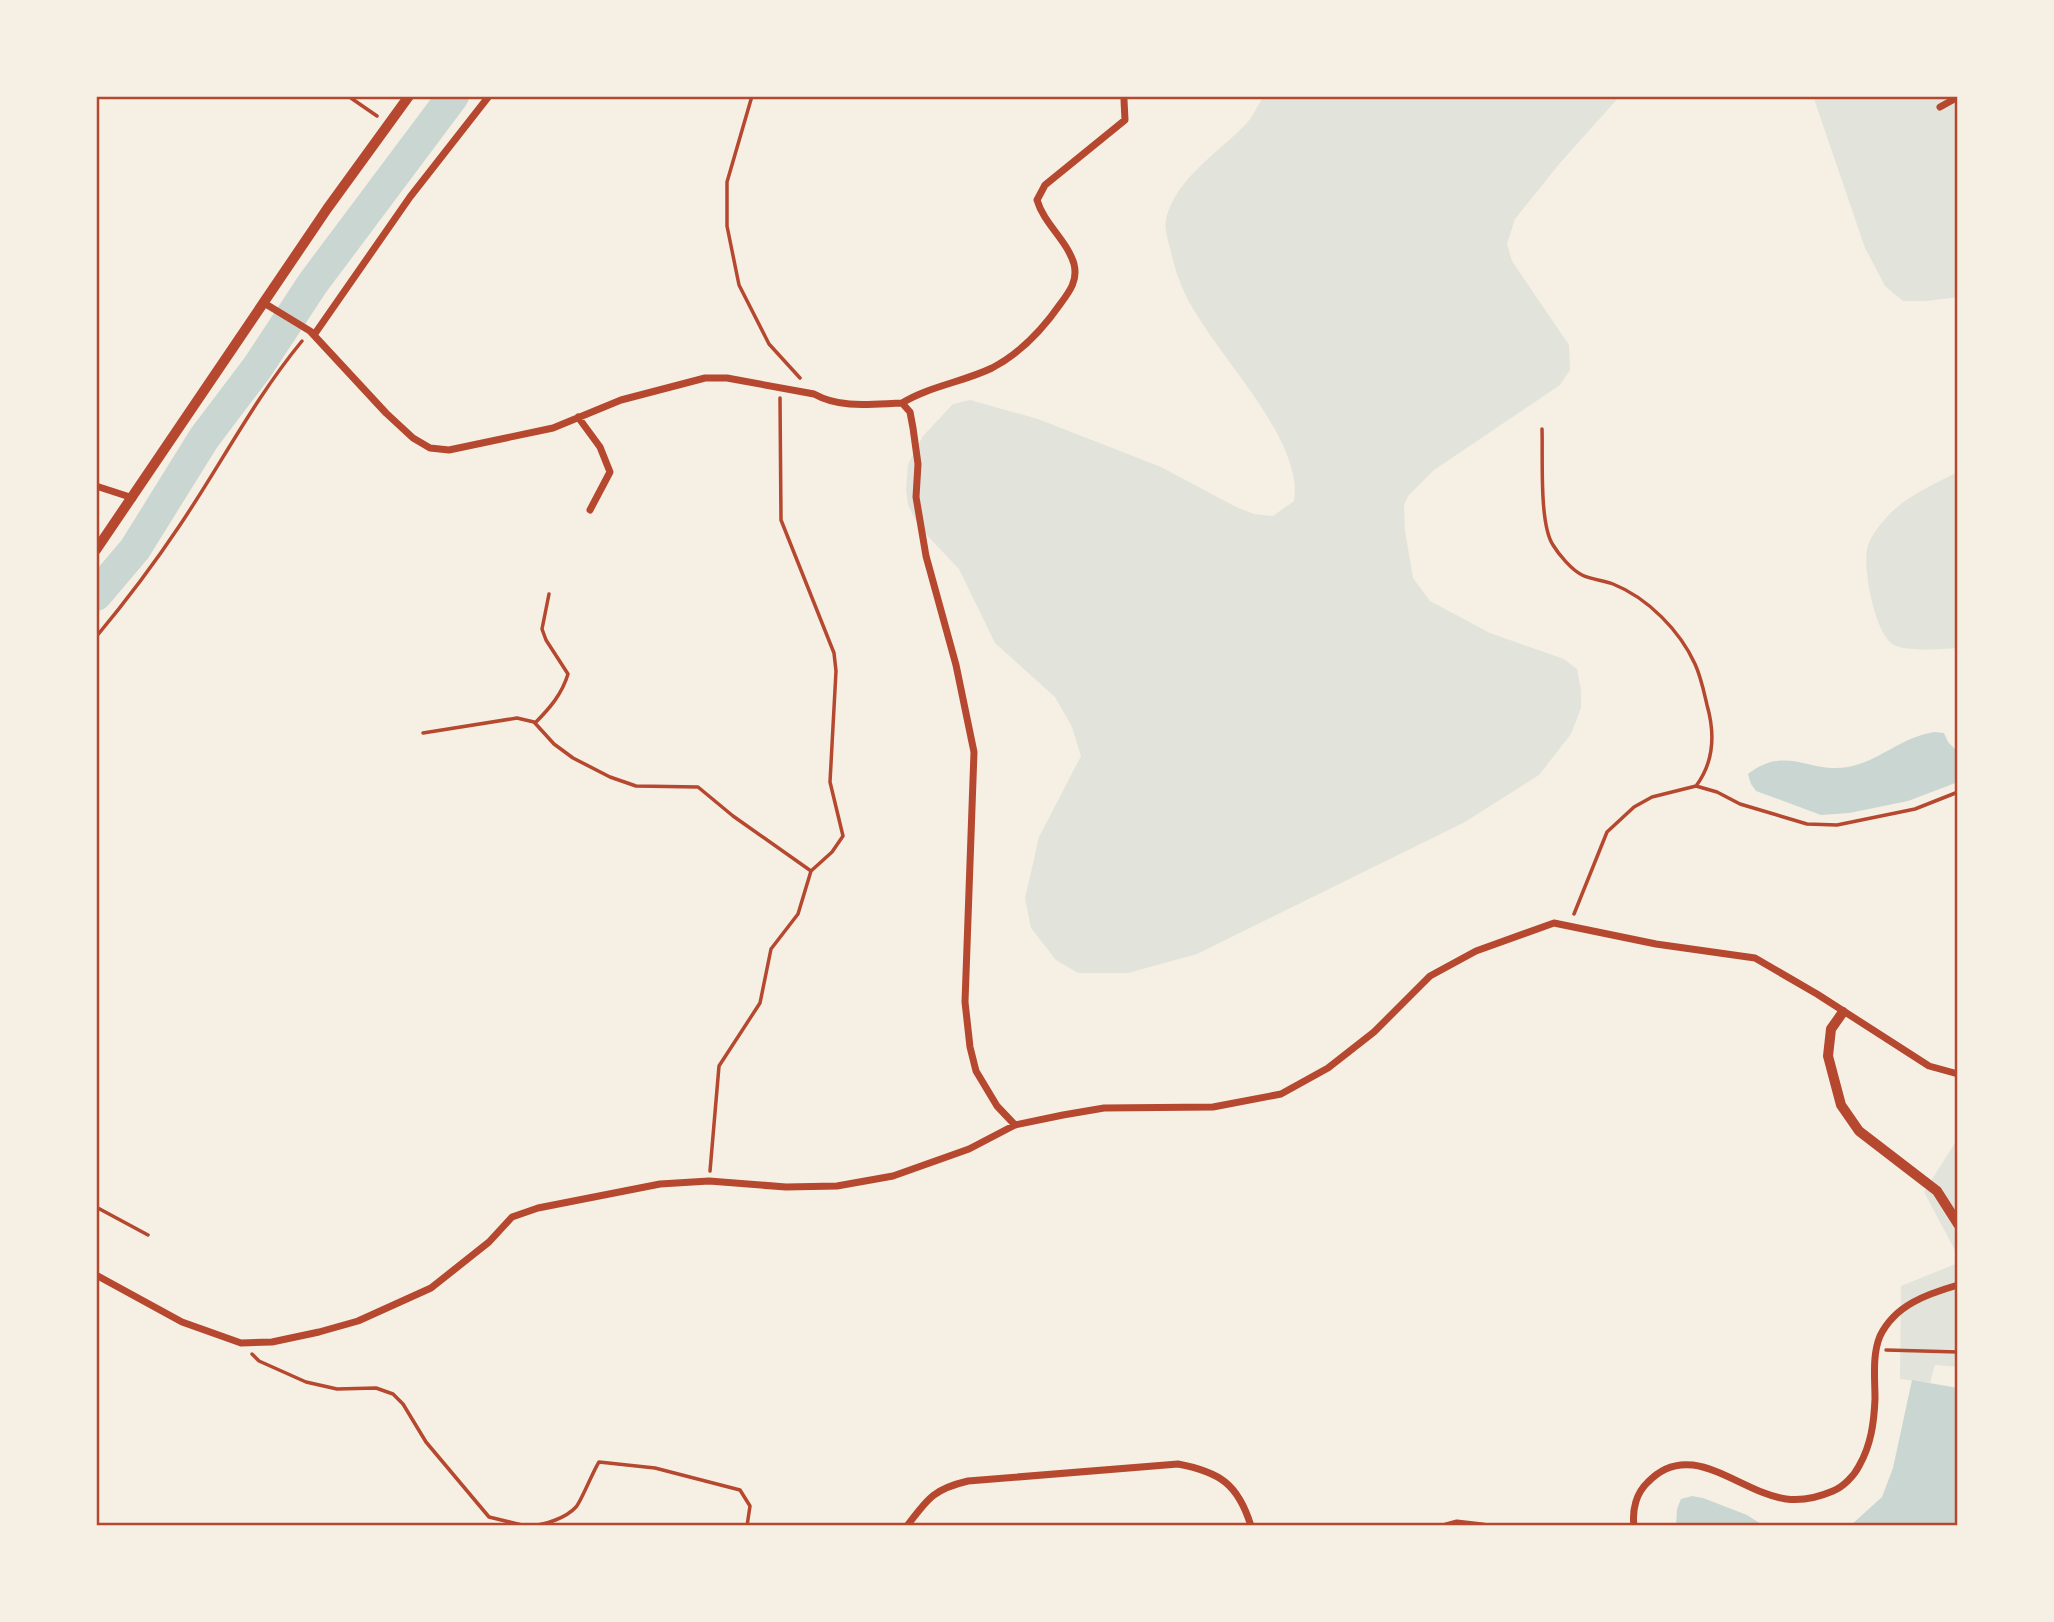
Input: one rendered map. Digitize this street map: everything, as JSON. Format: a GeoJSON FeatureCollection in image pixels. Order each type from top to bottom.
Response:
{"type":"FeatureCollection","features":[{"type":"Feature","properties":{"kind":"main road"},"geometry":{"type":"LineString","coordinates":[[96,550],[409,96]]}},
{"type":"Feature","properties":{"kind":"street"},"geometry":{"type":"LineString","coordinates":[[312,333],[410,197],[489,96]]}},
{"type":"Feature","properties":{"kind":"street"},"geometry":{"type":"LineString","coordinates":[[1940,107],[1958,97]]}},
{"type":"Feature","properties":{"kind":"street"},"geometry":{"type":"LineString","coordinates":[[264,303],[312,333],[386,413],[413,438],[430,448],[449,450],[553,428],[621,400],[705,378],[727,378],[814,394],[827,401],[848,405],[902,403],[918,393],[990,369],[1013,355],[1043,329],[1075,280],[1074,263],[1041,214],[1037,200],[1045,185],[1125,120],[1124,100]]}},
{"type":"Feature","properties":{"kind":"street"},"geometry":{"type":"LineString","coordinates":[[902,403],[910,412],[913,428],[918,464],[916,497],[926,556],[956,665],[974,752],[965,1002],[970,1047],[976,1071],[997,1106],[1015,1125]]}},
{"type":"Feature","properties":{"kind":"street"},"geometry":{"type":"LineString","coordinates":[[578,418],[600,447],[610,472],[590,510]]}},
{"type":"Feature","properties":{"kind":"street"},"geometry":{"type":"LineString","coordinates":[[96,486],[133,498]]}},
{"type":"Feature","properties":{"kind":"street"},"geometry":{"type":"LineString","coordinates":[[96,1275],[182,1322],[241,1343],[272,1342],[358,1321],[431,1288],[489,1242],[512,1217],[538,1208],[660,1184],[709,1181],[786,1187],[837,1186],[892,1176],[969,1149],[1015,1125],[1104,1108],[1213,1107],[1280,1094],[1328,1068],[1374,1032],[1430,975],[1476,951],[1554,923],[1657,944],[1755,958],[1929,1066],[1958,1074]]}},
{"type":"Feature","properties":{"kind":"street"},"geometry":{"type":"LineString","coordinates":[[1843,1012],[1831,1029],[1828,1056],[1841,1105],[1859,1131],[1937,1191],[1958,1224]]}},
{"type":"Feature","properties":{"kind":"street"},"geometry":{"type":"LineString","coordinates":[[1634,1526],[1635,1506],[1640,1491],[1650,1479],[1682,1464],[1708,1468],[1766,1494],[1787,1500],[1815,1497],[1836,1490],[1856,1473],[1872,1435],[1879,1338],[1907,1306],[1920,1297],[1958,1285]]}},
{"type":"Feature","properties":{"kind":"street"},"geometry":{"type":"LineString","coordinates":[[907,1526],[926,1500],[946,1486],[968,1481],[1178,1464],[1204,1469],[1233,1486],[1251,1526]]}},
{"type":"Feature","properties":{"kind":"street"},"geometry":{"type":"LineString","coordinates":[[1447,1526],[1457,1523],[1483,1526]]}},
{"type":"Feature","properties":{"kind":"path"},"geometry":{"type":"LineString","coordinates":[[348,96],[388,124]]}},
{"type":"Feature","properties":{"kind":"path"},"geometry":{"type":"LineString","coordinates":[[752,96],[727,182],[727,226],[739,285],[769,344],[814,394]]}},
{"type":"Feature","properties":{"kind":"path"},"geometry":{"type":"LineString","coordinates":[[96,638],[182,524],[289,355],[312,333]]}},
{"type":"Feature","properties":{"kind":"path"},"geometry":{"type":"LineString","coordinates":[[709,1181],[719,1066],[760,1003],[771,949],[798,914],[811,871],[832,852],[843,836],[830,782],[836,671],[834,653],[781,520],[780,389]]}},
{"type":"Feature","properties":{"kind":"path"},"geometry":{"type":"LineString","coordinates":[[1542,429],[1544,512],[1551,544],[1583,576],[1613,584],[1660,616],[1673,628],[1696,666],[1713,737],[1709,764],[1696,786]]}},
{"type":"Feature","properties":{"kind":"path"},"geometry":{"type":"LineString","coordinates":[[535,723],[563,689],[568,674],[542,629],[549,594]]}},
{"type":"Feature","properties":{"kind":"path"},"geometry":{"type":"LineString","coordinates":[[423,733],[517,718],[535,723],[554,744],[573,758],[610,777],[636,786],[698,787],[733,816],[811,871]]}},
{"type":"Feature","properties":{"kind":"path"},"geometry":{"type":"LineString","coordinates":[[1573,927],[1574,911],[1607,832],[1643,802],[1696,786],[1717,792],[1740,804],[1807,824],[1837,825],[1915,809],[1958,792]]}},
{"type":"Feature","properties":{"kind":"path"},"geometry":{"type":"LineString","coordinates":[[96,1207],[148,1235]]}},
{"type":"Feature","properties":{"kind":"path"},"geometry":{"type":"LineString","coordinates":[[241,1343],[260,1361],[306,1382],[337,1390],[376,1388],[393,1394],[403,1404],[426,1442],[489,1517],[528,1526],[545,1525],[577,1506],[589,1477],[599,1462],[655,1468],[740,1490],[750,1506],[747,1526]]}},
{"type":"Feature","properties":{"kind":"path"},"geometry":{"type":"LineString","coordinates":[[1877,1350],[1958,1352]]}},
{"type":"Feature","properties":{"kind":"shaded area"},"geometry":{"type":"Polygon","coordinates":[[[1264,96],[1620,96],[1560,163],[1515,219],[1507,244],[1512,261],[1569,345],[1570,370],[1560,385],[1434,470],[1408,496],[1404,505],[1405,531],[1413,578],[1430,601],[1490,633],[1564,659],[1577,669],[1581,708],[1571,734],[1539,775],[1465,822],[1197,954],[1128,973],[1078,973],[1056,960],[1031,928],[1025,898],[1039,837],[1081,756],[1072,727],[1055,697],[995,643],[959,569],[919,527],[908,505],[908,464],[923,436],[953,404],[970,400],[1038,419],[1161,467],[1254,514],[1273,516],[1294,501],[1294,479],[1287,455],[1260,405],[1188,300],[1175,269],[1166,229],[1167,215],[1180,189],[1199,167],[1246,124],[1264,96]]]}},
{"type":"Feature","properties":{"kind":"shaded area"},"geometry":{"type":"Polygon","coordinates":[[[1813,96],[1958,96],[1958,297],[1903,301],[1885,286],[1865,248],[1813,96]]]}},
{"type":"Feature","properties":{"kind":"shaded area"},"geometry":{"type":"Polygon","coordinates":[[[1958,472],[1958,648],[1916,649],[1894,645],[1881,629],[1872,601],[1866,559],[1869,541],[1893,510],[1958,472]]]}},
{"type":"Feature","properties":{"kind":"shaded area"},"geometry":{"type":"Polygon","coordinates":[[[1934,732],[1944,733],[1948,742],[1958,752],[1958,782],[1908,801],[1849,813],[1821,815],[1756,791],[1748,774],[1762,765],[1786,760],[1821,767],[1848,767],[1870,760],[1910,739],[1934,732]]]}},
{"type":"Feature","properties":{"kind":"shaded area"},"geometry":{"type":"Polygon","coordinates":[[[1958,1138],[1958,1256],[1924,1192],[1958,1138]]]}},
{"type":"Feature","properties":{"kind":"shaded area"},"geometry":{"type":"Polygon","coordinates":[[[1958,1263],[1958,1367],[1935,1365],[1930,1383],[1900,1379],[1901,1286],[1958,1263]]]}},
{"type":"Feature","properties":{"kind":"shaded area"},"geometry":{"type":"Polygon","coordinates":[[[1912,1380],[1958,1388],[1958,1526],[1850,1526],[1882,1497],[1893,1468],[1912,1380]]]}},
{"type":"Feature","properties":{"kind":"shaded area"},"geometry":{"type":"Polygon","coordinates":[[[1692,1496],[1747,1515],[1764,1526],[1676,1526],[1677,1509],[1681,1499],[1692,1496]]]}},
{"type":"Feature","properties":{"kind":"waterway"},"geometry":{"type":"LineString","coordinates":[[96,595],[135,549],[204,438],[257,368],[313,283],[453,96]]}}]}
